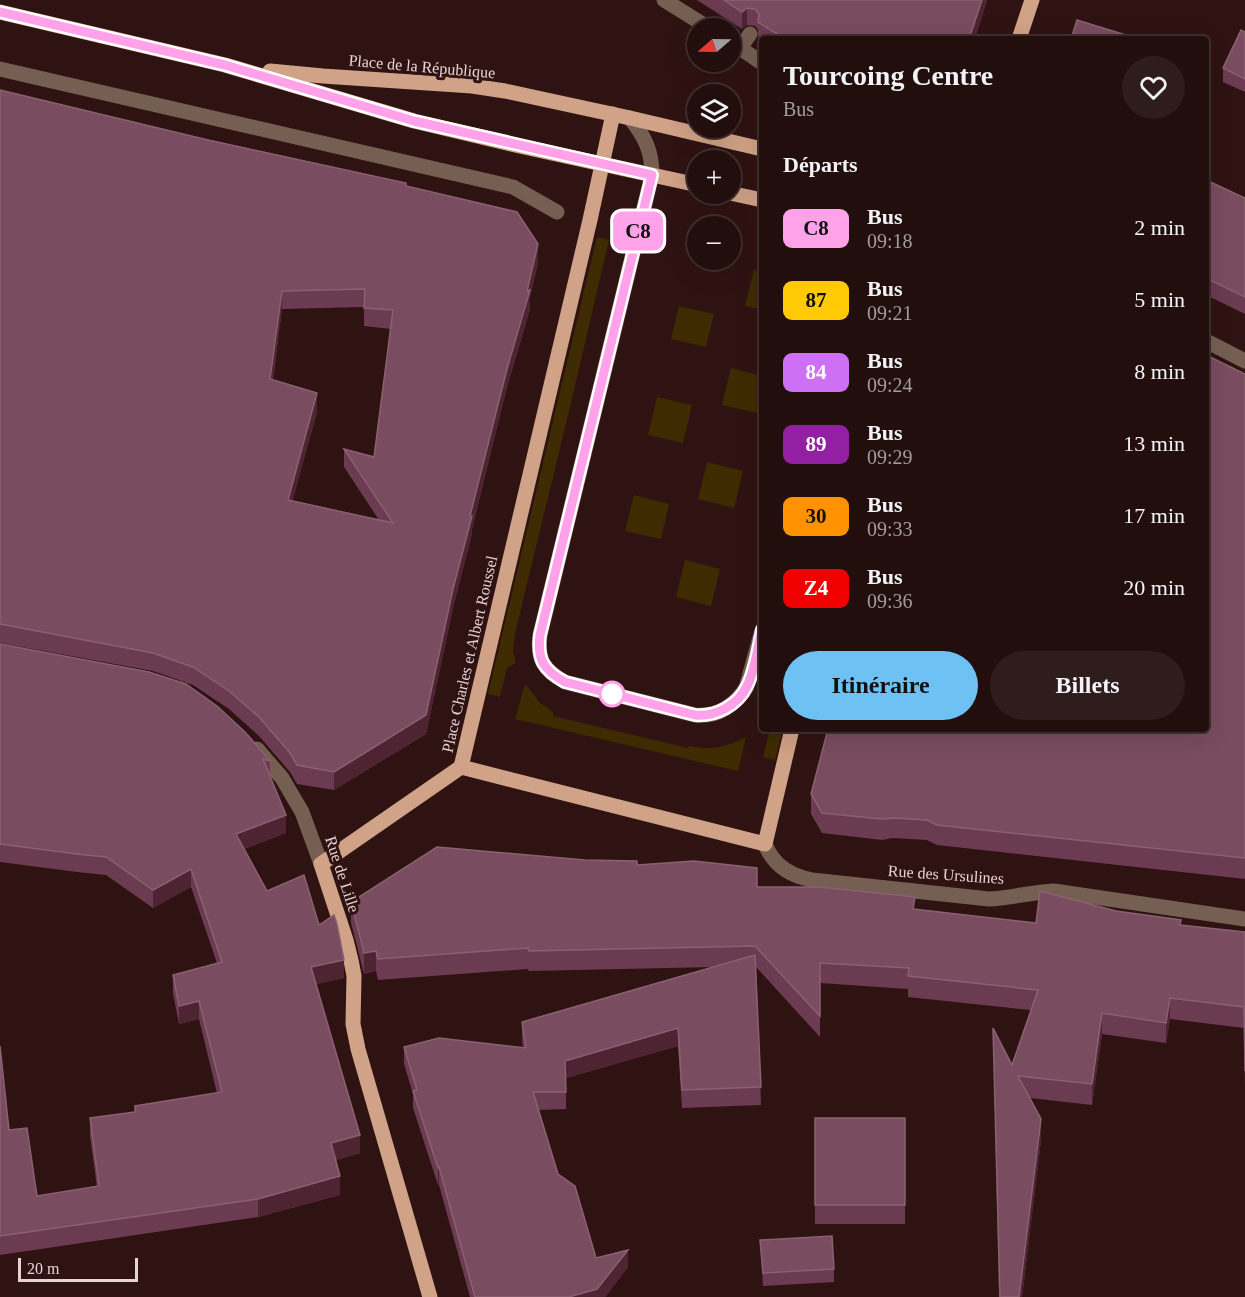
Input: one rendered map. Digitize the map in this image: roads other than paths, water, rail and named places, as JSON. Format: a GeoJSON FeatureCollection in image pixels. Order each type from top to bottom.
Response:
{"type":"FeatureCollection","features":[{"type":"Feature","properties":{"kind":"main road"},"geometry":{"type":"LineString","coordinates":[[1020,36],[1032,0]]}},
{"type":"Feature","properties":{"kind":"main road","name":"Place de la République"},"geometry":{"type":"LineString","coordinates":[[0,12],[225,65],[414,121],[602,164]]}},
{"type":"Feature","properties":{"kind":"main road","name":"Place de la République"},"geometry":{"type":"LineString","coordinates":[[225,65],[305,75],[472,86],[613,114]]}},
{"type":"Feature","properties":{"kind":"main road"},"geometry":{"type":"LineString","coordinates":[[613,114],[759,148]]}},
{"type":"Feature","properties":{"kind":"main road","name":"Place Charles et Albert Roussel"},"geometry":{"type":"LineString","coordinates":[[613,114],[461,767],[765,844]]}},
{"type":"Feature","properties":{"kind":"main road"},"geometry":{"type":"LineString","coordinates":[[602,164],[687,183]]}},
{"type":"Feature","properties":{"kind":"main road"},"geometry":{"type":"LineString","coordinates":[[741,195],[759,199]]}},
{"type":"Feature","properties":{"kind":"main road"},"geometry":{"type":"LineString","coordinates":[[765,844],[791,732]]}},
{"type":"Feature","properties":{"kind":"main road"},"geometry":{"type":"LineString","coordinates":[[321,864],[461,767]]}},
{"type":"Feature","properties":{"kind":"main road","name":"Rue de Lille"},"geometry":{"type":"LineString","coordinates":[[321,864],[351,960],[354,976],[353,1024],[358,1049],[430,1297]]}},
{"type":"Feature","properties":{"kind":"street"},"geometry":{"type":"LineString","coordinates":[[664,0],[693,18]]}},
{"type":"Feature","properties":{"kind":"street"},"geometry":{"type":"LineString","coordinates":[[741,41],[750,34]]}},
{"type":"Feature","properties":{"kind":"street"},"geometry":{"type":"LineString","coordinates":[[741,49],[759,61]]}},
{"type":"Feature","properties":{"kind":"street"},"geometry":{"type":"LineString","coordinates":[[0,69],[513,187],[556,212]]}},
{"type":"Feature","properties":{"kind":"street"},"geometry":{"type":"LineString","coordinates":[[630,118],[645,138],[652,161],[652,175],[540,635],[540,655],[548,671],[565,682],[704,716],[720,712],[742,695],[750,680],[759,642]]}},
{"type":"Feature","properties":{"kind":"street"},"geometry":{"type":"LineString","coordinates":[[1209,343],[1245,361]]}},
{"type":"Feature","properties":{"kind":"street","name":"Rue de Lille"},"geometry":{"type":"LineString","coordinates":[[244,736],[282,778],[302,812],[321,864]]}},
{"type":"Feature","properties":{"kind":"street","name":"Rue des Ursulines"},"geometry":{"type":"LineString","coordinates":[[765,844],[771,856],[784,870],[812,880],[989,898],[1004,898],[1038,892],[1063,892],[1245,919]]}}]}
